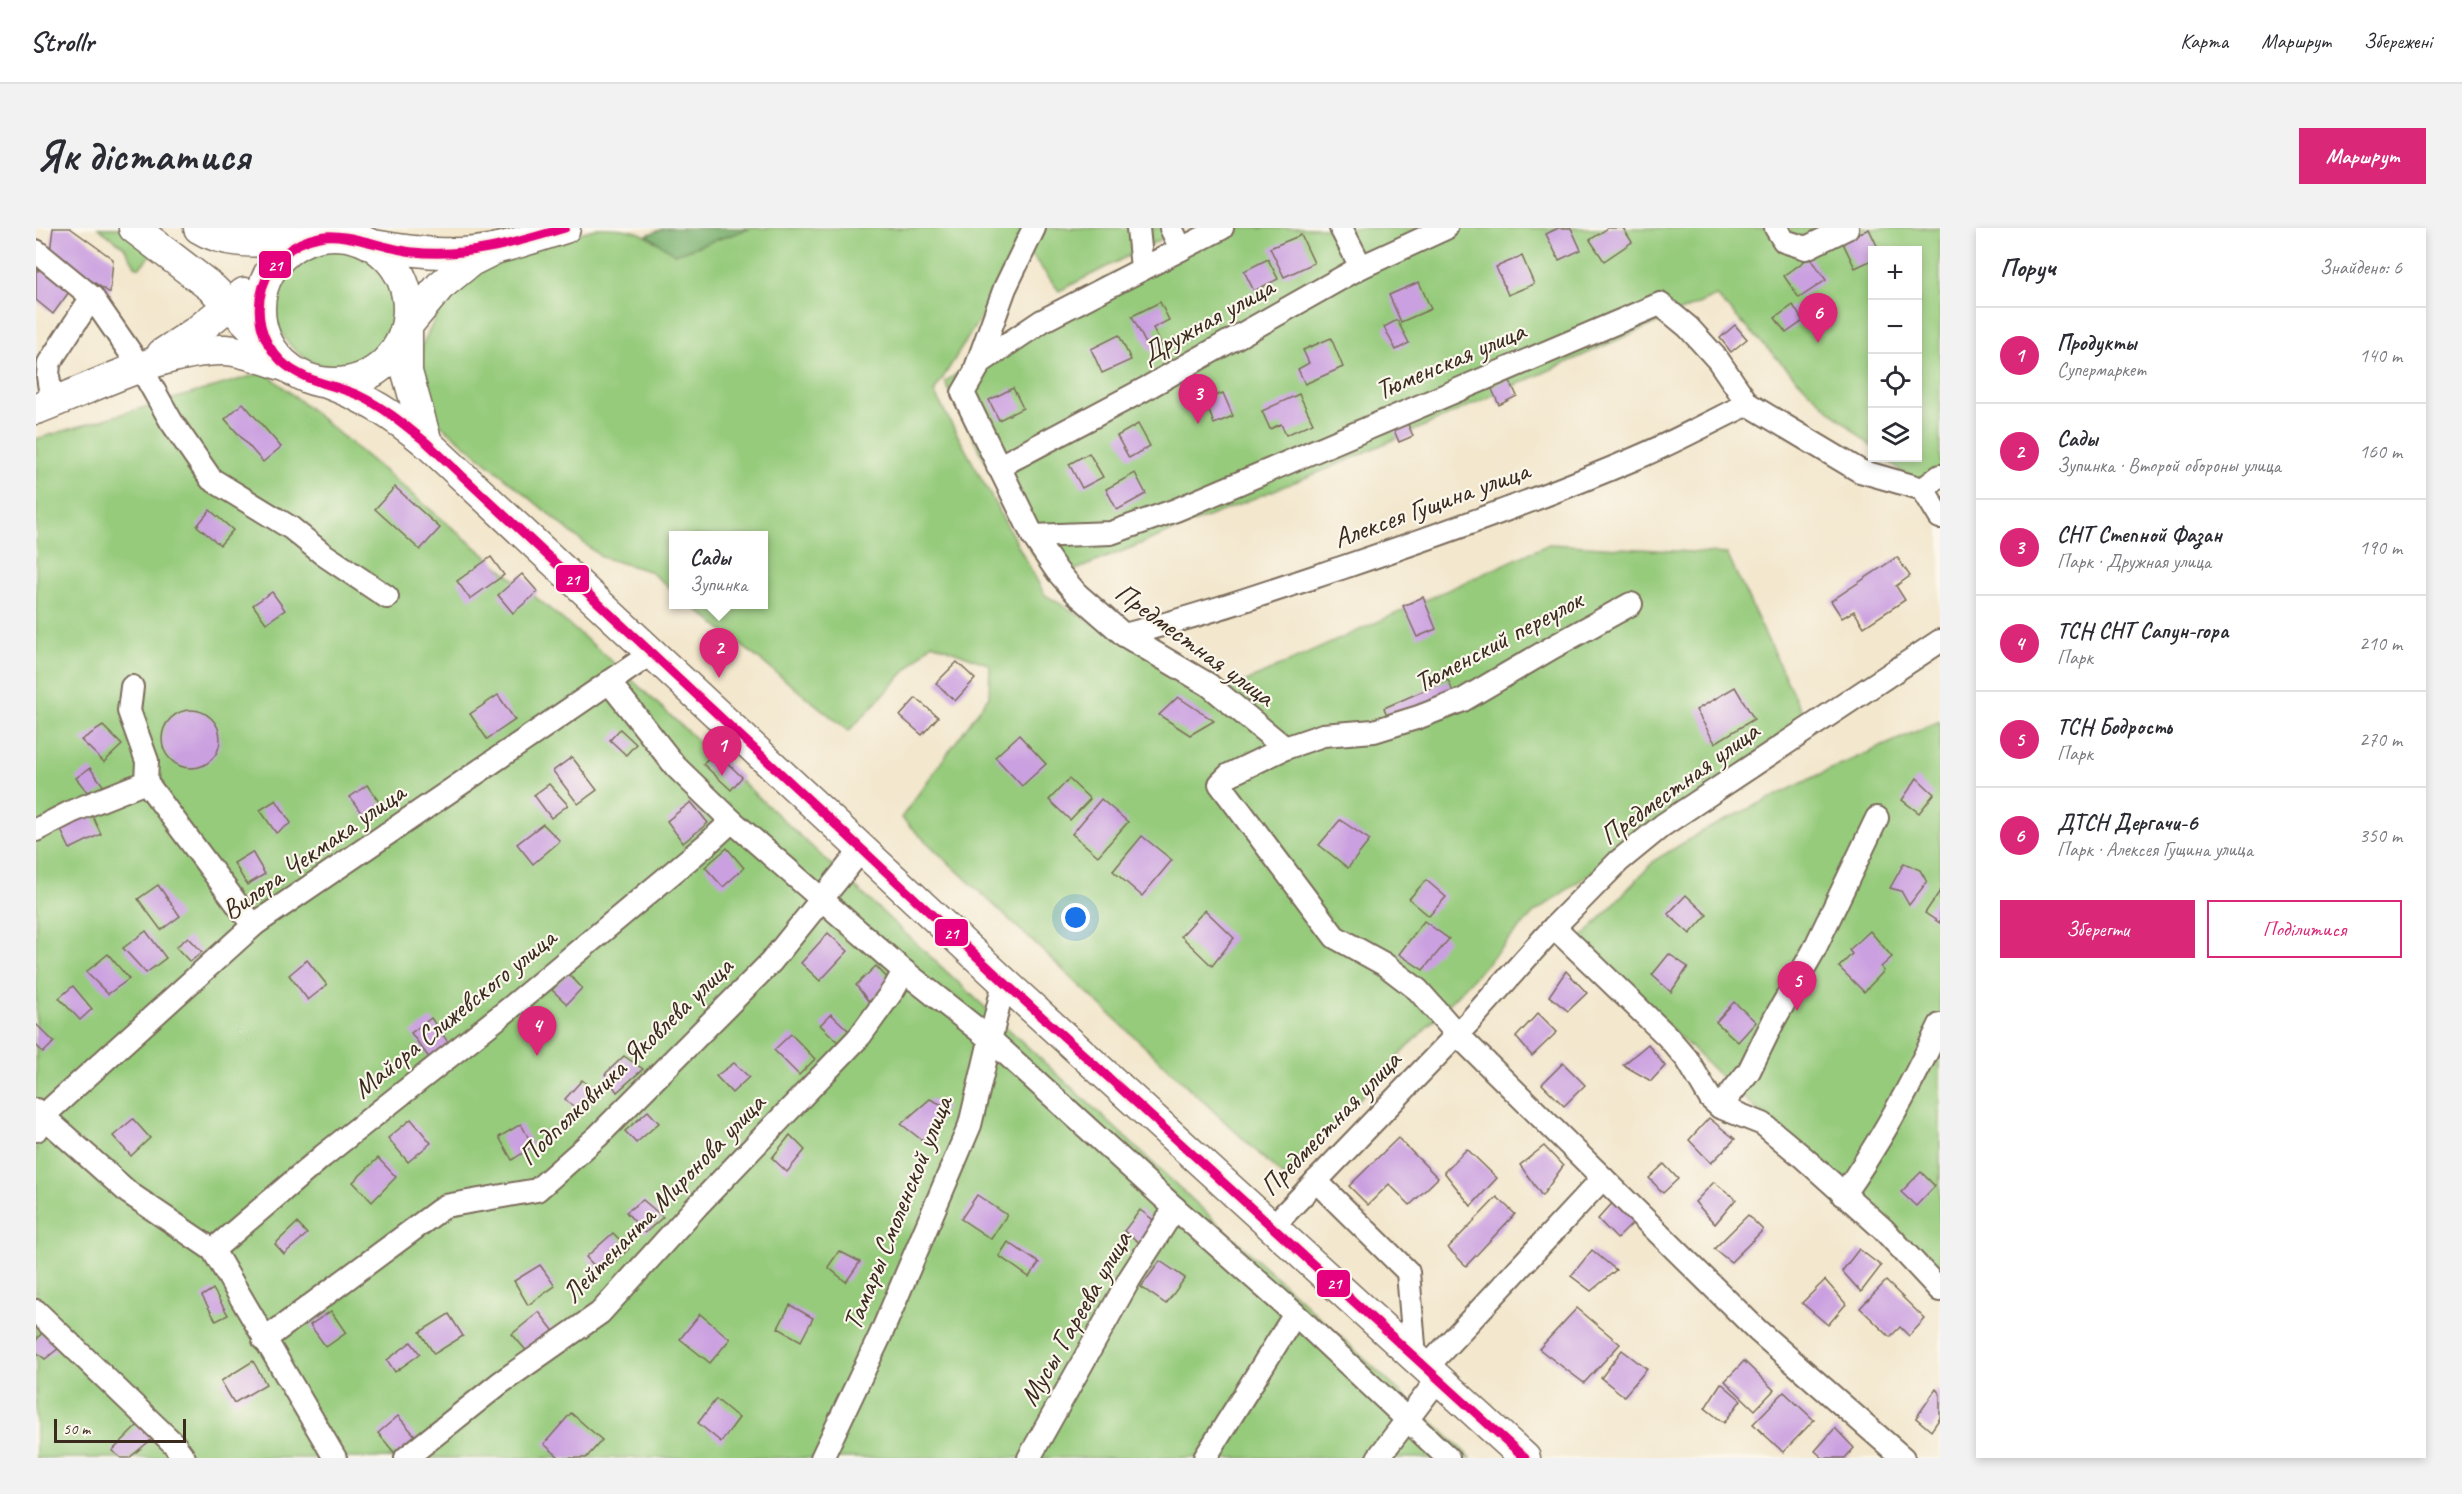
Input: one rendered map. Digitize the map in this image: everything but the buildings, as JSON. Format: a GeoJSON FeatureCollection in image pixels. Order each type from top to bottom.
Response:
{"type":"FeatureCollection","features":[{"type":"Feature","properties":{"kind":"main road"},"geometry":{"type":"LineString","coordinates":[[134,228],[188,268],[230,305],[288,367]]}},
{"type":"Feature","properties":{"kind":"main road"},"geometry":{"type":"LineString","coordinates":[[199,228],[213,235],[244,241],[305,240],[328,234],[341,235],[373,245],[438,253],[497,248]]}},
{"type":"Feature","properties":{"kind":"main road"},"geometry":{"type":"LineString","coordinates":[[327,382],[353,380],[377,369],[396,350],[406,326],[440,286],[471,261],[497,248],[565,228]]}},
{"type":"Feature","properties":{"kind":"main road"},"geometry":{"type":"LineString","coordinates":[[145,367],[230,305],[271,270],[280,258],[305,240]]}},
{"type":"Feature","properties":{"kind":"main road"},"geometry":{"type":"LineString","coordinates":[[373,245],[386,256],[401,276],[408,301],[407,372],[427,443]]}},
{"type":"Feature","properties":{"kind":"main road"},"geometry":{"type":"LineString","coordinates":[[174,345],[187,325],[196,301],[194,282],[188,268]]}},
{"type":"Feature","properties":{"kind":"main road"},"geometry":{"type":"LineString","coordinates":[[266,341],[258,311],[260,295],[271,270]]}},
{"type":"Feature","properties":{"kind":"main road"},"geometry":{"type":"LineString","coordinates":[[45,396],[183,356],[226,350],[288,367],[306,377],[327,382],[360,396],[380,407],[427,443],[1004,982],[1525,1458]]}},
{"type":"Feature","properties":{"kind":"street"},"geometry":{"type":"LineString","coordinates":[[973,377],[1005,288],[1034,228]]}},
{"type":"Feature","properties":{"kind":"street"},"geometry":{"type":"LineString","coordinates":[[1138,228],[1142,268]]}},
{"type":"Feature","properties":{"kind":"street"},"geometry":{"type":"LineString","coordinates":[[1171,228],[1181,249]]}},
{"type":"Feature","properties":{"kind":"street"},"geometry":{"type":"LineString","coordinates":[[973,377],[981,362],[1042,321],[1222,228]]}},
{"type":"Feature","properties":{"kind":"street"},"geometry":{"type":"LineString","coordinates":[[1341,228],[1361,267]]}},
{"type":"Feature","properties":{"kind":"street","name":"Дружная улица"},"geometry":{"type":"LineString","coordinates":[[999,467],[1155,384],[1361,267],[1446,228]]}},
{"type":"Feature","properties":{"kind":"street"},"geometry":{"type":"LineString","coordinates":[[1776,228],[1784,240],[1806,248],[1847,228]]}},
{"type":"Feature","properties":{"kind":"street"},"geometry":{"type":"LineString","coordinates":[[36,251],[92,297],[145,367],[171,421],[211,479],[291,528],[323,554],[387,597]]}},
{"type":"Feature","properties":{"kind":"street"},"geometry":{"type":"LineString","coordinates":[[45,396],[50,363],[92,297]]}},
{"type":"Feature","properties":{"kind":"street","name":"Тюменская улица"},"geometry":{"type":"LineString","coordinates":[[1033,536],[1111,533],[1176,510],[1660,304],[1688,327],[1718,360],[1748,404]]}},
{"type":"Feature","properties":{"kind":"street"},"geometry":{"type":"LineString","coordinates":[[36,352],[44,361],[45,396]]}},
{"type":"Feature","properties":{"kind":"street","name":"Предместная улица"},"geometry":{"type":"LineString","coordinates":[[973,377],[963,393],[1033,536],[1057,571],[1077,594],[1124,635],[1209,685],[1285,748],[1229,775],[1220,784],[1335,937],[1384,964],[1418,990],[1457,1034]]}},
{"type":"Feature","properties":{"kind":"street"},"geometry":{"type":"LineString","coordinates":[[1748,404],[1860,471],[1932,482],[1940,518]]}},
{"type":"Feature","properties":{"kind":"street","name":"Алексея Гущина улица"},"geometry":{"type":"LineString","coordinates":[[1124,635],[1263,594],[1395,550],[1538,498],[1636,459],[1748,404]]}},
{"type":"Feature","properties":{"kind":"street","name":"Тюменский переулок"},"geometry":{"type":"LineString","coordinates":[[1285,748],[1323,735],[1374,731],[1462,700],[1631,604]]}},
{"type":"Feature","properties":{"kind":"street","name":"Предместная улица"},"geometry":{"type":"LineString","coordinates":[[1272,1227],[1457,1034],[1554,927],[1618,861],[1663,825],[1936,651]]}},
{"type":"Feature","properties":{"kind":"street","name":"Вилора Чекмака улица"},"geometry":{"type":"LineString","coordinates":[[38,1119],[255,924],[652,653]]}},
{"type":"Feature","properties":{"kind":"street"},"geometry":{"type":"LineString","coordinates":[[609,682],[676,767],[732,821],[904,971],[990,1039],[1174,1208],[1295,1314],[1448,1458]]}},
{"type":"Feature","properties":{"kind":"street"},"geometry":{"type":"LineString","coordinates":[[132,687],[129,711],[147,761],[146,782],[246,916],[255,924]]}},
{"type":"Feature","properties":{"kind":"street"},"geometry":{"type":"LineString","coordinates":[[36,830],[73,811],[146,782]]}},
{"type":"Feature","properties":{"kind":"street"},"geometry":{"type":"LineString","coordinates":[[1720,1107],[1749,1071],[1774,1020],[1813,952],[1877,818]]}},
{"type":"Feature","properties":{"kind":"street","name":"Майора Слижевского улица"},"geometry":{"type":"LineString","coordinates":[[213,1250],[323,1156],[510,1009],[732,821]]}},
{"type":"Feature","properties":{"kind":"street","name":"Подполковника Яковлева улица"},"geometry":{"type":"LineString","coordinates":[[264,1340],[445,1206],[537,1190],[598,1136],[771,962],[862,849]]}},
{"type":"Feature","properties":{"kind":"street"},"geometry":{"type":"LineString","coordinates":[[1554,927],[1667,1036],[1687,1059],[1710,1098],[1720,1107],[1763,1124],[1883,1230],[1940,1290]]}},
{"type":"Feature","properties":{"kind":"street","name":"Лейтенанта Миронова улица"},"geometry":{"type":"LineString","coordinates":[[406,1458],[500,1383],[600,1313],[697,1206],[860,1036],[894,989],[904,971]]}},
{"type":"Feature","properties":{"kind":"street","name":"Тамары Смоленской улица"},"geometry":{"type":"LineString","coordinates":[[822,1458],[881,1334],[970,1125],[1004,982]]}},
{"type":"Feature","properties":{"kind":"street"},"geometry":{"type":"LineString","coordinates":[[1843,1195],[1870,1157],[1912,1083],[1940,1025]]}},
{"type":"Feature","properties":{"kind":"street"},"geometry":{"type":"LineString","coordinates":[[1457,1034],[1758,1331],[1903,1458]]}},
{"type":"Feature","properties":{"kind":"street"},"geometry":{"type":"LineString","coordinates":[[38,1119],[129,1193],[213,1250],[335,1458]]}},
{"type":"Feature","properties":{"kind":"street"},"geometry":{"type":"LineString","coordinates":[[1378,1458],[1408,1421],[1426,1369],[1602,1178]]}},
{"type":"Feature","properties":{"kind":"street"},"geometry":{"type":"LineString","coordinates":[[1316,1181],[1408,1272],[1426,1369]]}},
{"type":"Feature","properties":{"kind":"street","name":"Мусы Гареева улица"},"geometry":{"type":"LineString","coordinates":[[1029,1458],[1130,1278],[1174,1208]]}},
{"type":"Feature","properties":{"kind":"street"},"geometry":{"type":"LineString","coordinates":[[36,1311],[174,1444],[184,1458]]}},
{"type":"Feature","properties":{"kind":"street"},"geometry":{"type":"LineString","coordinates":[[1205,1458],[1295,1314]]}},
{"type":"Feature","properties":{"kind":"green space"},"geometry":{"type":"Polygon","coordinates":[[[98,228],[118,228],[153,253],[140,267],[136,267],[124,247],[98,228]]]}},
{"type":"Feature","properties":{"kind":"green space"},"geometry":{"type":"Polygon","coordinates":[[[598,228],[631,230],[655,241],[675,254],[751,228],[1183,228],[1059,291],[1025,246],[934,392],[1045,595],[1216,695],[1549,544],[1727,554],[1805,719],[1533,914],[1285,1178],[901,818],[989,696],[990,665],[932,643],[849,731],[696,609],[768,609],[768,531],[669,531],[669,587],[649,571],[601,557],[434,419],[421,383],[422,345],[438,313],[465,278],[528,248],[598,228]]]}},
{"type":"Feature","properties":{"kind":"green space"},"geometry":{"type":"Polygon","coordinates":[[[665,228],[751,228],[675,254],[647,235],[665,228]]]}},
{"type":"Feature","properties":{"kind":"green space"},"geometry":{"type":"Polygon","coordinates":[[[1199,228],[1940,228],[1940,476],[1919,488],[1890,462],[1922,462],[1922,246],[1868,246],[1868,443],[1809,391],[1716,296],[1332,467],[1053,579],[1031,551],[945,382],[1053,307],[1199,228]]]}},
{"type":"Feature","properties":{"kind":"green space"},"geometry":{"type":"Polygon","coordinates":[[[338,241],[362,246],[383,259],[396,280],[401,304],[396,328],[383,349],[362,362],[338,367],[314,362],[293,349],[280,328],[275,304],[280,280],[293,259],[314,246],[338,241]]]}},
{"type":"Feature","properties":{"kind":"green space"},"geometry":{"type":"Polygon","coordinates":[[[265,372],[604,654],[1471,1458],[36,1458],[36,439],[265,372]]]}},
{"type":"Feature","properties":{"kind":"green space"},"geometry":{"type":"Polygon","coordinates":[[[1940,721],[1940,1275],[1726,1082],[1580,940],[1655,860],[1703,831],[1833,768],[1940,721]]]}},
{"type":"Feature","properties":{"kind":"transit line","name":"21"},"geometry":{"type":"LineString","coordinates":[[565,228],[509,244],[452,253],[413,252],[340,236],[319,237],[299,244],[283,255],[270,270],[262,288],[259,307],[261,326],[268,344],[281,361],[290,368],[299,374],[360,396],[378,406],[427,443],[1004,982],[1525,1458]]}},
{"type":"Feature","properties":{"kind":"place","name":"ДТСН Дергачи-6"},"geometry":{"type":"Point","coordinates":[1818,343]}},
{"type":"Feature","properties":{"kind":"place","name":"СНТ Степной Фазан"},"geometry":{"type":"Point","coordinates":[1198,424]}},
{"type":"Feature","properties":{"kind":"place","name":"Сады"},"geometry":{"type":"Point","coordinates":[719,678]}},
{"type":"Feature","properties":{"kind":"place","name":"Продукты"},"geometry":{"type":"Point","coordinates":[722,776]}},
{"type":"Feature","properties":{"kind":"place","name":"ТСН Бодрость"},"geometry":{"type":"Point","coordinates":[1797,1011]}},
{"type":"Feature","properties":{"kind":"place","name":"ТСН СНТ Сапун-гора"},"geometry":{"type":"Point","coordinates":[537,1056]}}]}
